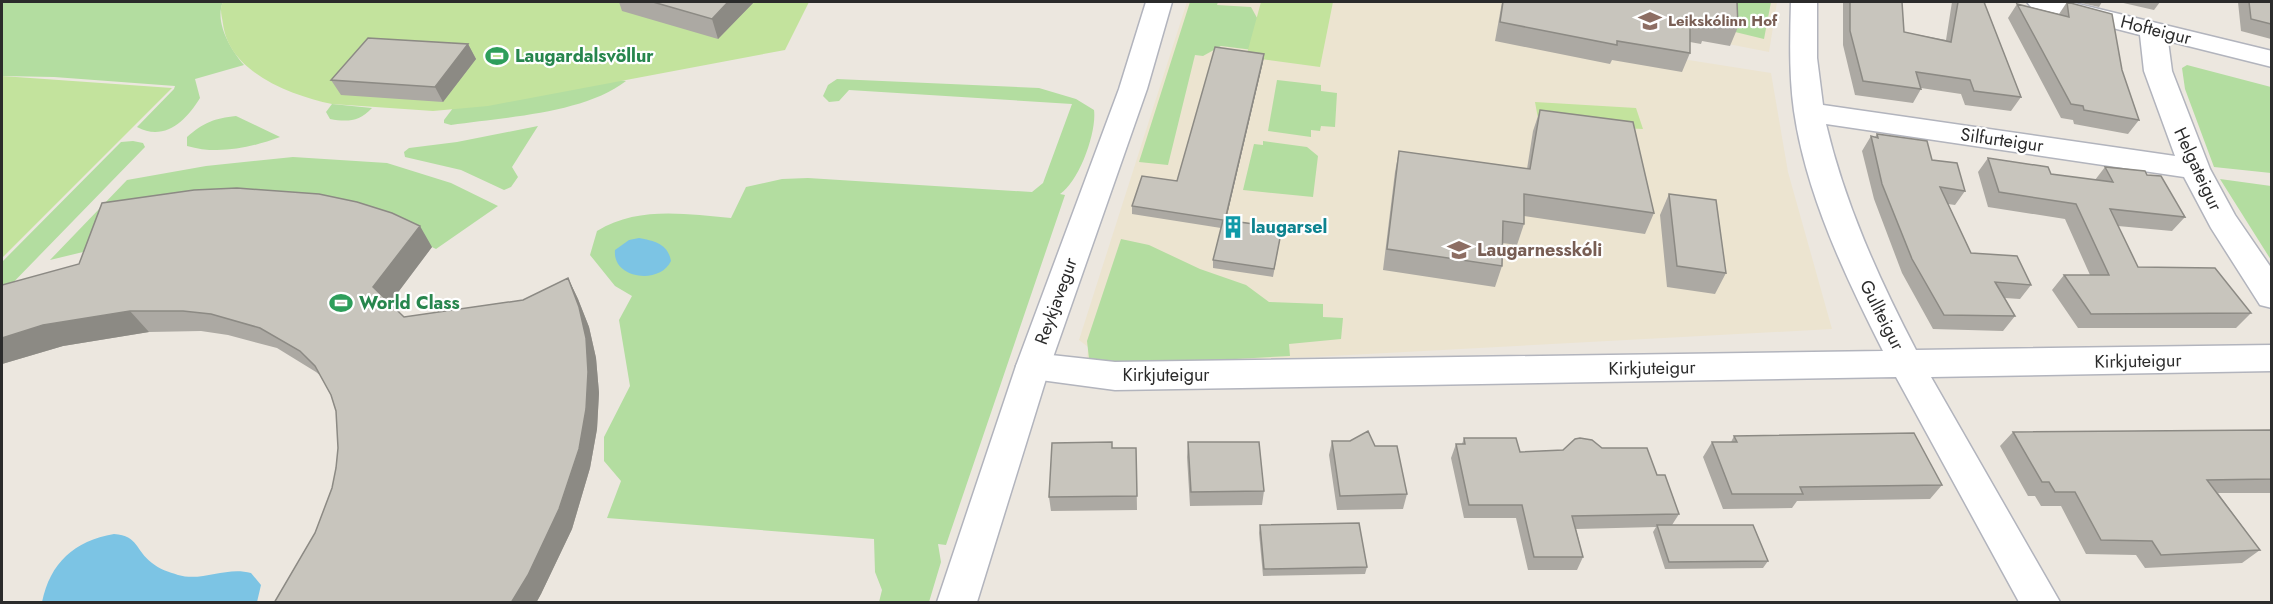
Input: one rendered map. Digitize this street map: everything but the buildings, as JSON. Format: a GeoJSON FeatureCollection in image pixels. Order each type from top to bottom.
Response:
{"type":"FeatureCollection","features":[{"type":"Feature","properties":{"kind":"street","name":"Reykjavegur"},"geometry":{"type":"LineString","coordinates":[[957,603],[1033,366],[1133,88],[1159,2]]}},
{"type":"Feature","properties":{"kind":"street","name":"Gullteigur"},"geometry":{"type":"LineString","coordinates":[[1804,2],[1802,35],[1808,112],[1821,166],[1843,231],[1863,279],[1907,364],[2040,603]]}},
{"type":"Feature","properties":{"kind":"street","name":"Hofteigur"},"geometry":{"type":"LineString","coordinates":[[2040,2],[2271,59]]}},
{"type":"Feature","properties":{"kind":"street","name":"Helgateigur"},"geometry":{"type":"LineString","coordinates":[[2153,30],[2158,71],[2195,169],[2222,220],[2271,296]]}},
{"type":"Feature","properties":{"kind":"street","name":"Silfurteigur"},"geometry":{"type":"LineString","coordinates":[[1808,112],[2195,169]]}},
{"type":"Feature","properties":{"kind":"street","name":"Kirkjuteigur"},"geometry":{"type":"LineString","coordinates":[[1033,366],[1127,376],[2271,358]]}},
{"type":"Feature","properties":{"kind":"shaded area","name":"Laugarnesskóli"},"geometry":{"type":"Polygon","coordinates":[[[1187,2],[1777,2],[1769,52],[1708,40],[1674,40],[1682,59],[1771,73],[1788,172],[1832,329],[1086,369],[1088,347],[1079,340],[1187,2]]]}},
{"type":"Feature","properties":{"kind":"green space"},"geometry":{"type":"Polygon","coordinates":[[[2,2],[223,2],[222,27],[229,44],[244,65],[195,79],[200,98],[188,114],[173,127],[156,132],[147,131],[137,127],[175,86],[54,77],[2,76],[2,2]]]}},
{"type":"Feature","properties":{"kind":"green space","name":"Laugardalsvöllur"},"geometry":{"type":"Polygon","coordinates":[[[223,2],[809,2],[785,50],[488,106],[433,111],[332,104],[298,94],[264,79],[249,68],[228,41],[221,10],[223,2]]]}},
{"type":"Feature","properties":{"kind":"green space"},"geometry":{"type":"Polygon","coordinates":[[[1190,2],[1218,2],[1217,5],[1251,7],[1261,25],[1253,50],[1221,46],[1203,56],[1195,55],[1168,165],[1139,162],[1190,2]]]}},
{"type":"Feature","properties":{"kind":"green space"},"geometry":{"type":"Polygon","coordinates":[[[1261,2],[1333,2],[1320,67],[1246,57],[1261,2]]]}},
{"type":"Feature","properties":{"kind":"green space"},"geometry":{"type":"Polygon","coordinates":[[[1725,2],[1771,2],[1764,39],[1731,31],[1725,2]]]}},
{"type":"Feature","properties":{"kind":"green space"},"geometry":{"type":"Polygon","coordinates":[[[490,59],[626,81],[588,101],[566,107],[451,125],[444,123],[490,59]]]}},
{"type":"Feature","properties":{"kind":"green space"},"geometry":{"type":"Polygon","coordinates":[[[2187,65],[2271,87],[2271,173],[2214,167],[2185,89],[2182,68],[2187,65]]]}},
{"type":"Feature","properties":{"kind":"green space"},"geometry":{"type":"Polygon","coordinates":[[[2,76],[172,88],[2,258],[2,76]]]}},
{"type":"Feature","properties":{"kind":"green space"},"geometry":{"type":"Polygon","coordinates":[[[837,79],[1039,88],[1076,99],[1094,110],[1090,143],[1074,179],[1060,194],[1065,195],[946,545],[938,544],[941,562],[929,602],[879,602],[882,590],[875,572],[874,539],[607,518],[621,481],[604,461],[604,437],[630,386],[619,320],[632,296],[615,286],[590,255],[597,231],[613,223],[645,215],[679,214],[731,218],[746,187],[782,179],[808,178],[1032,192],[1043,183],[1072,104],[849,90],[839,101],[829,102],[823,96],[828,85],[837,79]]]}},
{"type":"Feature","properties":{"kind":"green space"},"geometry":{"type":"Polygon","coordinates":[[[1277,80],[1321,85],[1321,91],[1337,93],[1335,127],[1321,126],[1320,131],[1311,130],[1311,137],[1268,131],[1277,80]]]}},
{"type":"Feature","properties":{"kind":"green space"},"geometry":{"type":"Polygon","coordinates":[[[1535,102],[1636,108],[1643,129],[1539,124],[1535,102]]]}},
{"type":"Feature","properties":{"kind":"green space"},"geometry":{"type":"Polygon","coordinates":[[[332,104],[372,108],[357,118],[347,121],[336,120],[330,119],[326,112],[332,104]]]}},
{"type":"Feature","properties":{"kind":"green space"},"geometry":{"type":"Polygon","coordinates":[[[236,116],[280,137],[234,149],[210,150],[187,146],[187,137],[198,128],[215,120],[236,116]]]}},
{"type":"Feature","properties":{"kind":"green space"},"geometry":{"type":"Polygon","coordinates":[[[538,126],[512,167],[518,177],[511,187],[504,190],[461,170],[405,157],[404,152],[409,148],[457,142],[538,126]]]}},
{"type":"Feature","properties":{"kind":"green space"},"geometry":{"type":"Polygon","coordinates":[[[1263,141],[1307,147],[1318,156],[1313,197],[1243,190],[1254,144],[1263,145],[1263,141]]]}},
{"type":"Feature","properties":{"kind":"green space"},"geometry":{"type":"Polygon","coordinates":[[[121,142],[143,143],[145,147],[2,294],[2,262],[121,142]]]}},
{"type":"Feature","properties":{"kind":"green space"},"geometry":{"type":"Polygon","coordinates":[[[293,157],[387,163],[451,183],[498,206],[436,249],[405,234],[112,245],[50,260],[127,180],[206,166],[293,157]]]}},
{"type":"Feature","properties":{"kind":"green space"},"geometry":{"type":"Polygon","coordinates":[[[2220,179],[2271,186],[2271,260],[2220,179]]]}},
{"type":"Feature","properties":{"kind":"green space"},"geometry":{"type":"Polygon","coordinates":[[[1121,239],[1149,245],[1200,269],[1246,285],[1269,302],[1323,304],[1323,317],[1343,318],[1341,339],[1289,344],[1290,356],[1090,367],[1087,341],[1121,239]]]}},
{"type":"Feature","properties":{"kind":"water"},"geometry":{"type":"Polygon","coordinates":[[[639,238],[664,247],[671,261],[665,269],[648,276],[628,273],[621,267],[616,260],[615,250],[629,240],[639,238]]]}},
{"type":"Feature","properties":{"kind":"water"},"geometry":{"type":"Polygon","coordinates":[[[114,534],[122,535],[133,541],[155,565],[178,575],[196,577],[233,571],[251,573],[261,585],[257,602],[42,602],[51,576],[66,556],[87,542],[114,534]]]}},
{"type":"Feature","properties":{"kind":"place","name":"Leikskólinn Hof"},"geometry":{"type":"Point","coordinates":[1650,21]}},
{"type":"Feature","properties":{"kind":"place","name":"Laugardalsvöllur"},"geometry":{"type":"Point","coordinates":[497,56]}},
{"type":"Feature","properties":{"kind":"place","name":"laugarsel"},"geometry":{"type":"Point","coordinates":[1233,227]}},
{"type":"Feature","properties":{"kind":"place","name":"Laugarnesskóli"},"geometry":{"type":"Point","coordinates":[1459,250]}},
{"type":"Feature","properties":{"kind":"place","name":"World Class"},"geometry":{"type":"Point","coordinates":[341,303]}}]}
